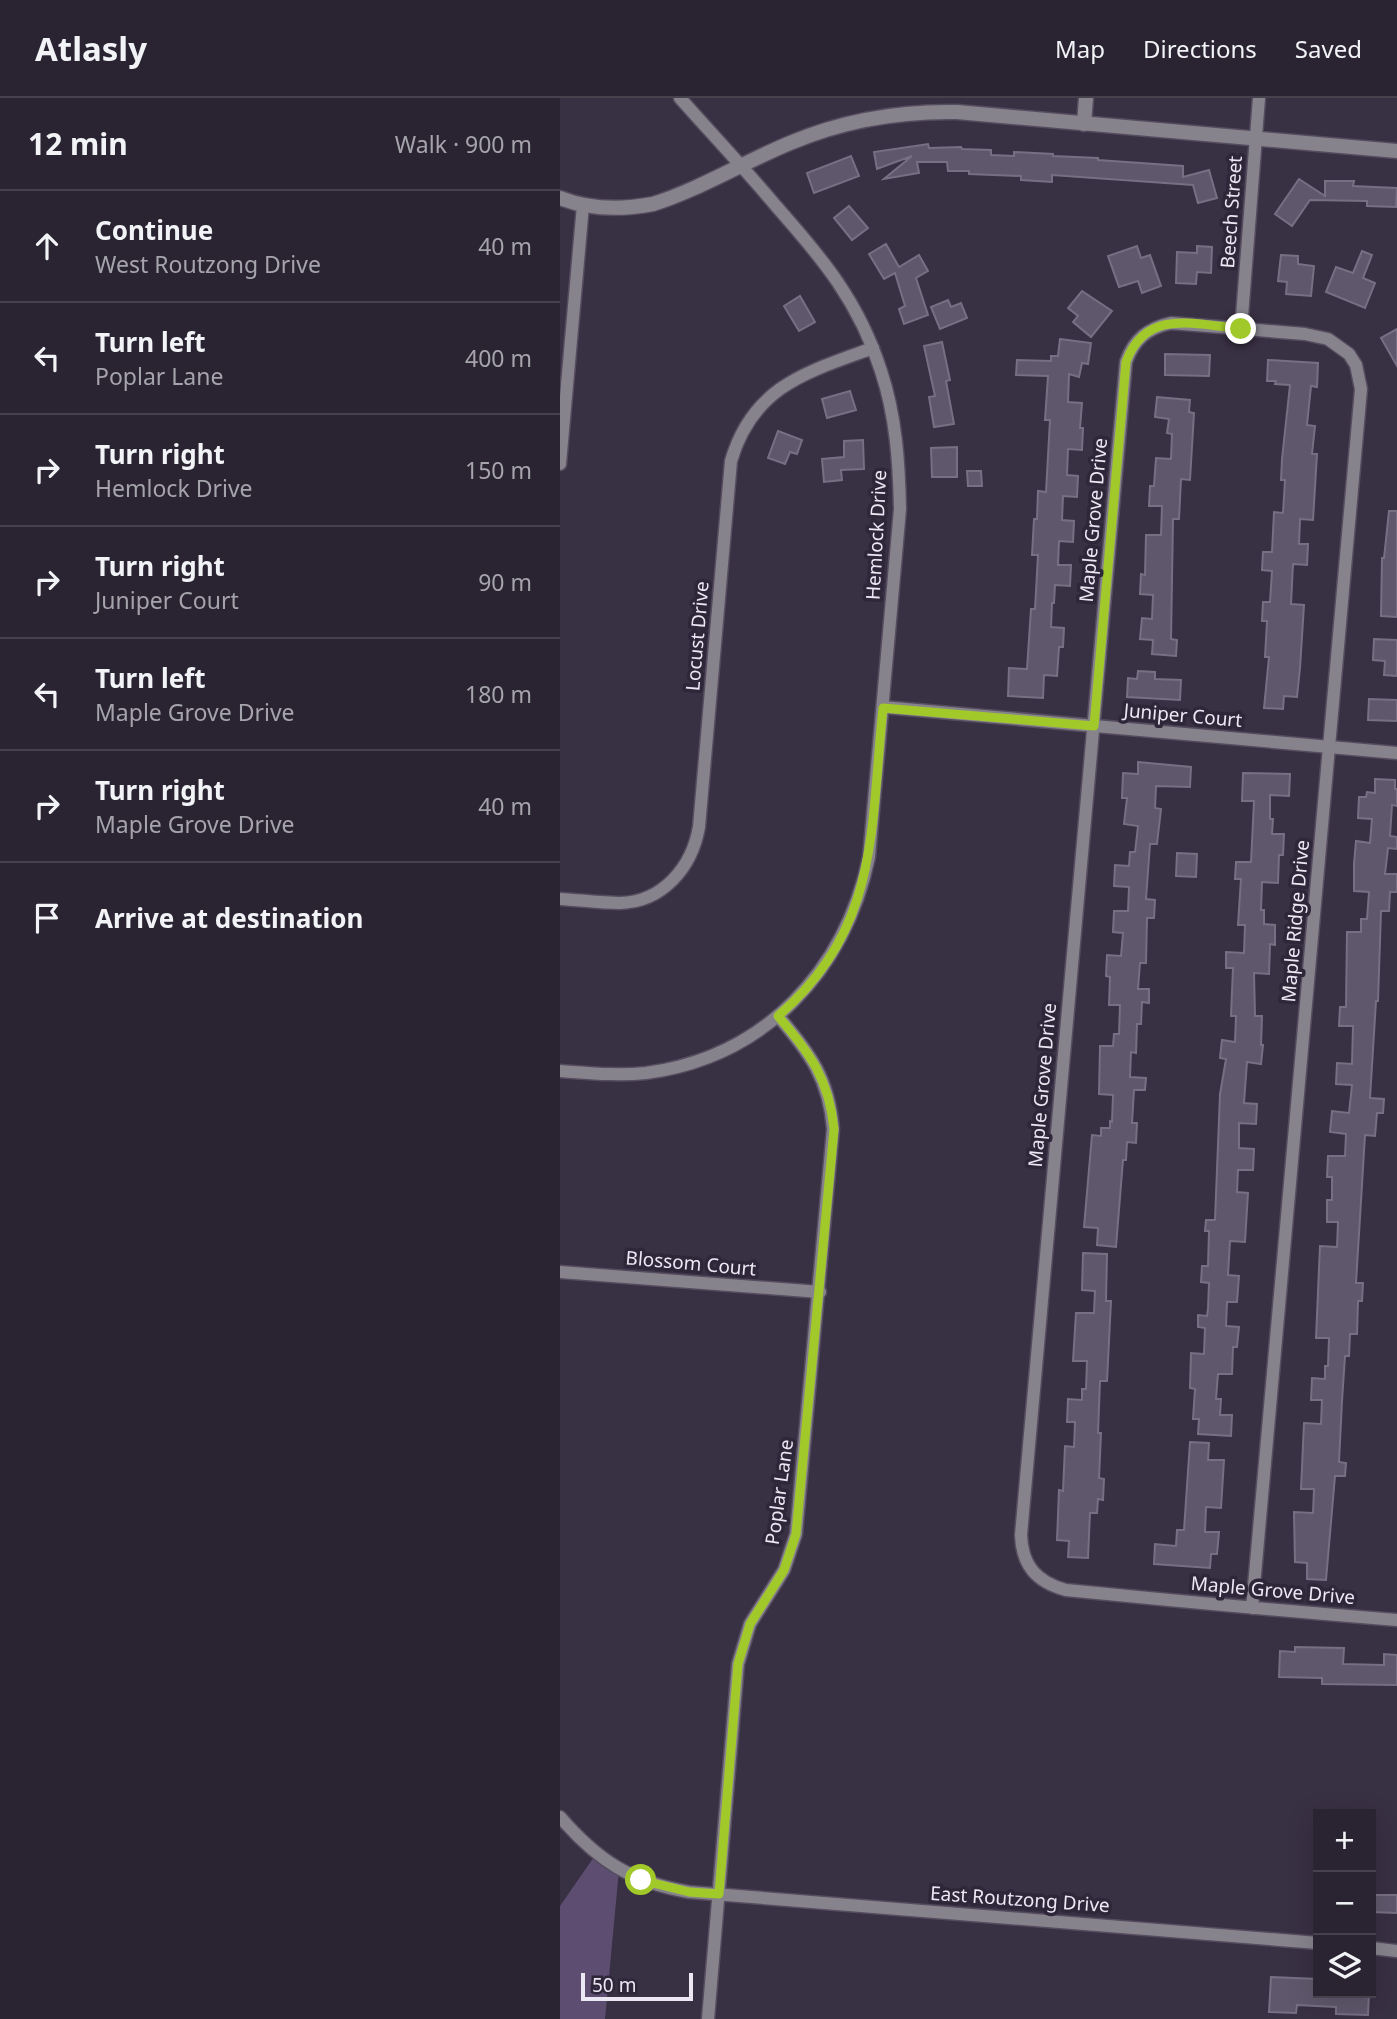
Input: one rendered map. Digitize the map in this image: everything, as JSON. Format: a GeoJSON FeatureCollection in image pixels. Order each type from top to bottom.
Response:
{"type":"FeatureCollection","features":[{"type":"Feature","properties":{"kind":"street","name":"Hemlock Drive"},"geometry":{"type":"LineString","coordinates":[[560,1071],[618,1075],[676,1067],[734,1045],[778,1016],[814,981],[833,954],[858,899],[869,857],[900,509],[893,420],[882,373],[853,306],[828,267],[680,98]]}},
{"type":"Feature","properties":{"kind":"street"},"geometry":{"type":"LineString","coordinates":[[1084,124],[1086,98]]}},
{"type":"Feature","properties":{"kind":"street","name":"Beech Street"},"geometry":{"type":"LineString","coordinates":[[1241,329],[1259,98]]}},
{"type":"Feature","properties":{"kind":"street"},"geometry":{"type":"LineString","coordinates":[[560,198],[583,205],[618,208],[653,204],[809,135],[842,124],[896,114],[957,112],[1397,151]]}},
{"type":"Feature","properties":{"kind":"street"},"geometry":{"type":"LineString","coordinates":[[560,464],[583,205]]}},
{"type":"Feature","properties":{"kind":"street","name":"Maple Grove Drive"},"geometry":{"type":"LineString","coordinates":[[1241,329],[1178,323],[1158,326],[1137,340],[1126,362],[1021,1549],[1034,1575],[1045,1584],[1066,1590],[1397,1620]]}},
{"type":"Feature","properties":{"kind":"street","name":"Maple Ridge Drive"},"geometry":{"type":"LineString","coordinates":[[1241,329],[1305,334],[1328,339],[1349,354],[1360,377],[1356,462],[1252,1608]]}},
{"type":"Feature","properties":{"kind":"street","name":"Locust Drive"},"geometry":{"type":"LineString","coordinates":[[560,899],[615,903],[635,901],[659,891],[678,875],[686,864],[697,840],[699,827],[731,461],[735,448],[748,421],[759,407],[786,383],[808,371],[873,348]]}},
{"type":"Feature","properties":{"kind":"street","name":"Juniper Court"},"geometry":{"type":"LineString","coordinates":[[883,708],[1397,753]]}},
{"type":"Feature","properties":{"kind":"street","name":"Poplar Lane"},"geometry":{"type":"LineString","coordinates":[[708,2019],[738,1664],[750,1624],[784,1570],[796,1534],[834,1129],[825,1085],[815,1062],[778,1016]]}},
{"type":"Feature","properties":{"kind":"street","name":"Blossom Court"},"geometry":{"type":"LineString","coordinates":[[560,1272],[820,1292]]}},
{"type":"Feature","properties":{"kind":"street","name":"East Routzong Drive"},"geometry":{"type":"LineString","coordinates":[[560,1817],[587,1846],[619,1870],[664,1887],[719,1894],[1313,1942]]}},
{"type":"Feature","properties":{"kind":"street"},"geometry":{"type":"LineString","coordinates":[[1376,1949],[1397,1951]]}},
{"type":"Feature","properties":{"kind":"shaded area"},"geometry":{"type":"Polygon","coordinates":[[[596,1854],[619,1870],[605,2019],[560,2019],[560,1906],[596,1854]]]}},
{"type":"Feature","properties":{"kind":"building"},"geometry":{"type":"Polygon","coordinates":[[[928,144],[929,148],[991,150],[991,155],[1014,156],[1014,152],[1053,154],[1183,166],[1183,177],[1209,170],[1217,198],[1198,203],[1193,185],[1052,175],[1052,182],[1021,180],[1021,176],[948,171],[947,162],[917,162],[919,173],[884,179],[912,156],[877,169],[874,152],[928,144]]]}},
{"type":"Feature","properties":{"kind":"building"},"geometry":{"type":"Polygon","coordinates":[[[851,156],[859,176],[814,193],[807,173],[851,156]]]}},
{"type":"Feature","properties":{"kind":"building"},"geometry":{"type":"Polygon","coordinates":[[[1299,179],[1325,196],[1325,181],[1354,181],[1353,186],[1397,188],[1396,207],[1367,206],[1367,201],[1310,200],[1292,226],[1275,214],[1299,179]]]}},
{"type":"Feature","properties":{"kind":"building"},"geometry":{"type":"Polygon","coordinates":[[[849,206],[868,228],[852,240],[834,218],[849,206]]]}},
{"type":"Feature","properties":{"kind":"building"},"geometry":{"type":"Polygon","coordinates":[[[886,244],[899,267],[919,255],[928,271],[916,278],[928,315],[904,324],[899,309],[905,306],[895,273],[884,279],[869,254],[886,244]]]}},
{"type":"Feature","properties":{"kind":"building"},"geometry":{"type":"Polygon","coordinates":[[[1137,246],[1141,258],[1150,255],[1161,286],[1142,293],[1138,281],[1119,287],[1108,256],[1137,246]]]}},
{"type":"Feature","properties":{"kind":"building"},"geometry":{"type":"Polygon","coordinates":[[[1197,246],[1212,247],[1211,273],[1197,272],[1196,284],[1176,283],[1177,252],[1197,253],[1197,246]]]}},
{"type":"Feature","properties":{"kind":"building"},"geometry":{"type":"Polygon","coordinates":[[[1362,251],[1372,255],[1363,278],[1375,283],[1365,308],[1326,292],[1336,267],[1353,273],[1362,251]]]}},
{"type":"Feature","properties":{"kind":"building"},"geometry":{"type":"Polygon","coordinates":[[[1281,255],[1298,256],[1298,264],[1314,266],[1311,296],[1286,294],[1287,282],[1278,281],[1281,255]]]}},
{"type":"Feature","properties":{"kind":"building"},"geometry":{"type":"Polygon","coordinates":[[[1082,291],[1112,311],[1091,337],[1073,322],[1078,316],[1068,308],[1082,291]]]}},
{"type":"Feature","properties":{"kind":"building"},"geometry":{"type":"Polygon","coordinates":[[[800,296],[815,322],[799,331],[784,306],[800,296]]]}},
{"type":"Feature","properties":{"kind":"building"},"geometry":{"type":"Polygon","coordinates":[[[948,300],[951,307],[961,303],[967,318],[940,329],[931,307],[948,300]]]}},
{"type":"Feature","properties":{"kind":"building"},"geometry":{"type":"Polygon","coordinates":[[[1397,329],[1397,366],[1381,338],[1397,329]]]}},
{"type":"Feature","properties":{"kind":"building"},"geometry":{"type":"Polygon","coordinates":[[[1060,339],[1091,343],[1088,364],[1082,363],[1079,377],[1069,374],[1068,402],[1082,403],[1080,428],[1083,428],[1082,450],[1068,449],[1067,475],[1078,476],[1077,497],[1063,496],[1062,520],[1074,521],[1073,542],[1059,541],[1058,565],[1071,565],[1070,586],[1055,585],[1052,603],[1051,627],[1064,628],[1063,647],[1059,647],[1057,676],[1044,675],[1043,698],[1008,696],[1009,668],[1027,669],[1031,609],[1035,609],[1038,555],[1032,555],[1034,519],[1037,519],[1038,491],[1046,492],[1050,420],[1045,420],[1048,376],[1016,375],[1017,360],[1051,361],[1051,356],[1058,356],[1060,339]]]}},
{"type":"Feature","properties":{"kind":"building"},"geometry":{"type":"Polygon","coordinates":[[[942,342],[950,380],[946,381],[954,424],[934,427],[929,397],[935,396],[924,346],[942,342]]]}},
{"type":"Feature","properties":{"kind":"building"},"geometry":{"type":"Polygon","coordinates":[[[1165,354],[1210,355],[1209,376],[1165,375],[1165,354]]]}},
{"type":"Feature","properties":{"kind":"building"},"geometry":{"type":"Polygon","coordinates":[[[1268,360],[1318,363],[1317,387],[1311,386],[1307,425],[1315,426],[1312,454],[1317,454],[1313,520],[1300,519],[1299,544],[1308,544],[1307,565],[1293,564],[1291,604],[1304,605],[1300,668],[1297,697],[1284,696],[1283,709],[1264,708],[1269,657],[1265,657],[1267,621],[1262,621],[1263,602],[1270,602],[1272,571],[1262,570],[1263,552],[1272,552],[1274,512],[1283,513],[1285,480],[1281,480],[1282,459],[1290,385],[1267,381],[1268,360]]]}},
{"type":"Feature","properties":{"kind":"building"},"geometry":{"type":"Polygon","coordinates":[[[850,391],[856,410],[827,418],[822,399],[850,391]]]}},
{"type":"Feature","properties":{"kind":"building"},"geometry":{"type":"Polygon","coordinates":[[[1157,397],[1190,400],[1189,412],[1194,413],[1190,480],[1181,479],[1179,519],[1173,519],[1171,639],[1177,640],[1176,656],[1152,654],[1153,640],[1140,639],[1142,618],[1152,619],[1153,595],[1140,594],[1141,574],[1145,575],[1146,535],[1161,535],[1162,506],[1149,506],[1150,486],[1154,486],[1156,458],[1171,459],[1172,434],[1167,433],[1169,419],[1155,417],[1157,397]]]}},
{"type":"Feature","properties":{"kind":"building"},"geometry":{"type":"Polygon","coordinates":[[[778,431],[802,440],[797,454],[790,452],[785,464],[768,458],[778,431]]]}},
{"type":"Feature","properties":{"kind":"building"},"geometry":{"type":"Polygon","coordinates":[[[863,440],[864,469],[841,470],[842,480],[824,482],[822,459],[844,457],[844,441],[863,440]]]}},
{"type":"Feature","properties":{"kind":"building"},"geometry":{"type":"Polygon","coordinates":[[[957,447],[957,477],[932,477],[931,448],[957,447]]]}},
{"type":"Feature","properties":{"kind":"building"},"geometry":{"type":"Polygon","coordinates":[[[967,471],[981,471],[982,486],[968,486],[967,471]]]}},
{"type":"Feature","properties":{"kind":"building"},"geometry":{"type":"Polygon","coordinates":[[[1389,511],[1397,511],[1397,617],[1381,616],[1382,558],[1389,511]]]}},
{"type":"Feature","properties":{"kind":"building"},"geometry":{"type":"Polygon","coordinates":[[[1374,639],[1397,640],[1397,676],[1384,675],[1385,661],[1373,660],[1374,639]]]}},
{"type":"Feature","properties":{"kind":"building"},"geometry":{"type":"Polygon","coordinates":[[[1138,671],[1155,672],[1155,679],[1181,680],[1180,700],[1127,697],[1128,678],[1137,679],[1138,671]]]}},
{"type":"Feature","properties":{"kind":"building"},"geometry":{"type":"Polygon","coordinates":[[[1369,699],[1397,700],[1397,721],[1368,720],[1369,699]]]}},
{"type":"Feature","properties":{"kind":"building"},"geometry":{"type":"Polygon","coordinates":[[[1138,762],[1191,767],[1190,787],[1156,786],[1155,808],[1161,809],[1157,844],[1150,844],[1146,899],[1155,900],[1154,918],[1147,918],[1146,963],[1140,963],[1138,989],[1149,989],[1149,1003],[1142,1002],[1141,1024],[1137,1024],[1136,1053],[1131,1052],[1130,1077],[1146,1078],[1145,1090],[1134,1090],[1132,1123],[1137,1123],[1136,1143],[1127,1142],[1126,1160],[1123,1160],[1116,1247],[1097,1245],[1098,1228],[1084,1227],[1092,1135],[1101,1136],[1101,1128],[1110,1128],[1110,1121],[1112,1122],[1113,1095],[1099,1094],[1100,1046],[1113,1046],[1114,1034],[1119,1034],[1120,1005],[1109,1005],[1110,977],[1106,976],[1107,955],[1121,956],[1123,933],[1113,932],[1114,911],[1128,911],[1129,887],[1114,886],[1115,865],[1129,866],[1130,852],[1135,852],[1138,826],[1124,824],[1127,798],[1122,798],[1123,773],[1138,774],[1138,762]]]}},
{"type":"Feature","properties":{"kind":"building"},"geometry":{"type":"Polygon","coordinates":[[[1243,773],[1290,774],[1289,796],[1270,795],[1272,834],[1284,834],[1283,855],[1279,855],[1278,883],[1262,882],[1261,910],[1264,910],[1264,924],[1275,925],[1275,945],[1270,944],[1269,974],[1254,973],[1255,1016],[1262,1016],[1263,1045],[1261,1064],[1247,1062],[1244,1103],[1257,1104],[1256,1124],[1239,1123],[1239,1148],[1254,1149],[1253,1170],[1238,1170],[1237,1192],[1248,1193],[1245,1242],[1230,1241],[1228,1275],[1239,1276],[1237,1302],[1227,1302],[1226,1326],[1239,1327],[1237,1347],[1233,1347],[1232,1374],[1218,1374],[1216,1399],[1221,1399],[1220,1415],[1232,1415],[1231,1436],[1198,1434],[1199,1419],[1193,1419],[1195,1389],[1190,1388],[1191,1353],[1204,1354],[1205,1328],[1198,1327],[1198,1315],[1207,1316],[1208,1309],[1209,1283],[1201,1282],[1202,1266],[1208,1266],[1209,1231],[1205,1231],[1206,1220],[1215,1220],[1220,1094],[1226,1059],[1220,1058],[1222,1040],[1235,1042],[1236,1016],[1231,1016],[1233,968],[1226,968],[1226,952],[1244,953],[1245,925],[1238,925],[1241,879],[1235,879],[1236,862],[1251,862],[1254,801],[1242,801],[1243,773]]]}},
{"type":"Feature","properties":{"kind":"building"},"geometry":{"type":"Polygon","coordinates":[[[1375,779],[1395,780],[1397,789],[1397,806],[1392,805],[1390,836],[1397,837],[1397,849],[1388,848],[1385,874],[1397,874],[1397,892],[1390,892],[1389,911],[1381,911],[1378,1001],[1370,1098],[1384,1099],[1383,1113],[1377,1113],[1375,1136],[1365,1135],[1356,1283],[1363,1283],[1362,1301],[1358,1301],[1357,1334],[1350,1334],[1349,1356],[1345,1356],[1342,1401],[1339,1462],[1346,1463],[1345,1476],[1335,1476],[1326,1580],[1307,1579],[1307,1563],[1295,1562],[1294,1512],[1313,1513],[1314,1489],[1301,1489],[1304,1423],[1321,1424],[1322,1400],[1311,1400],[1312,1378],[1325,1379],[1325,1366],[1328,1366],[1329,1338],[1316,1338],[1320,1246],[1337,1247],[1338,1222],[1327,1222],[1327,1200],[1332,1200],[1332,1177],[1327,1177],[1328,1156],[1345,1156],[1346,1134],[1330,1132],[1332,1111],[1349,1113],[1352,1085],[1336,1084],[1337,1063],[1352,1064],[1353,1026],[1339,1026],[1340,1007],[1346,1007],[1347,932],[1361,932],[1361,919],[1367,919],[1369,892],[1354,891],[1354,864],[1356,841],[1370,843],[1372,819],[1358,818],[1359,797],[1366,797],[1367,792],[1375,793],[1375,779]]]}},
{"type":"Feature","properties":{"kind":"building"},"geometry":{"type":"Polygon","coordinates":[[[1177,853],[1197,854],[1196,877],[1176,876],[1177,853]]]}},
{"type":"Feature","properties":{"kind":"building"},"geometry":{"type":"Polygon","coordinates":[[[1083,1253],[1107,1254],[1106,1301],[1111,1301],[1107,1381],[1100,1381],[1099,1478],[1104,1479],[1103,1500],[1098,1499],[1097,1513],[1090,1513],[1088,1558],[1068,1557],[1069,1541],[1057,1540],[1059,1490],[1063,1491],[1065,1446],[1074,1447],[1075,1422],[1067,1422],[1068,1399],[1082,1400],[1082,1389],[1086,1389],[1087,1361],[1073,1361],[1076,1313],[1094,1313],[1095,1291],[1082,1290],[1083,1253]]]}},
{"type":"Feature","properties":{"kind":"building"},"geometry":{"type":"Polygon","coordinates":[[[1190,1442],[1209,1443],[1208,1460],[1224,1460],[1221,1508],[1206,1507],[1205,1532],[1219,1532],[1217,1554],[1211,1554],[1210,1568],[1154,1564],[1155,1544],[1176,1546],[1177,1530],[1184,1530],[1190,1442]]]}},
{"type":"Feature","properties":{"kind":"building"},"geometry":{"type":"Polygon","coordinates":[[[1295,1647],[1344,1648],[1343,1664],[1384,1665],[1384,1654],[1397,1655],[1397,1685],[1322,1684],[1322,1678],[1279,1677],[1280,1651],[1295,1652],[1295,1647]]]}},
{"type":"Feature","properties":{"kind":"building"},"geometry":{"type":"Polygon","coordinates":[[[1376,1895],[1397,1895],[1397,1913],[1376,1912],[1376,1895]]]}},
{"type":"Feature","properties":{"kind":"building"},"geometry":{"type":"Polygon","coordinates":[[[1271,1977],[1313,1979],[1313,1998],[1369,1998],[1368,2015],[1336,2014],[1336,2007],[1297,2005],[1296,2013],[1269,2012],[1271,1977]]]}},
{"type":"Feature","properties":{"kind":"route"},"geometry":{"type":"LineString","coordinates":[[641,1880],[689,1892],[719,1894],[738,1664],[750,1624],[784,1570],[796,1534],[834,1129],[829,1097],[815,1062],[778,1016],[814,981],[833,954],[858,899],[869,857],[883,708],[1094,726],[1126,362],[1130,350],[1147,332],[1171,323],[1241,329]]}}]}
